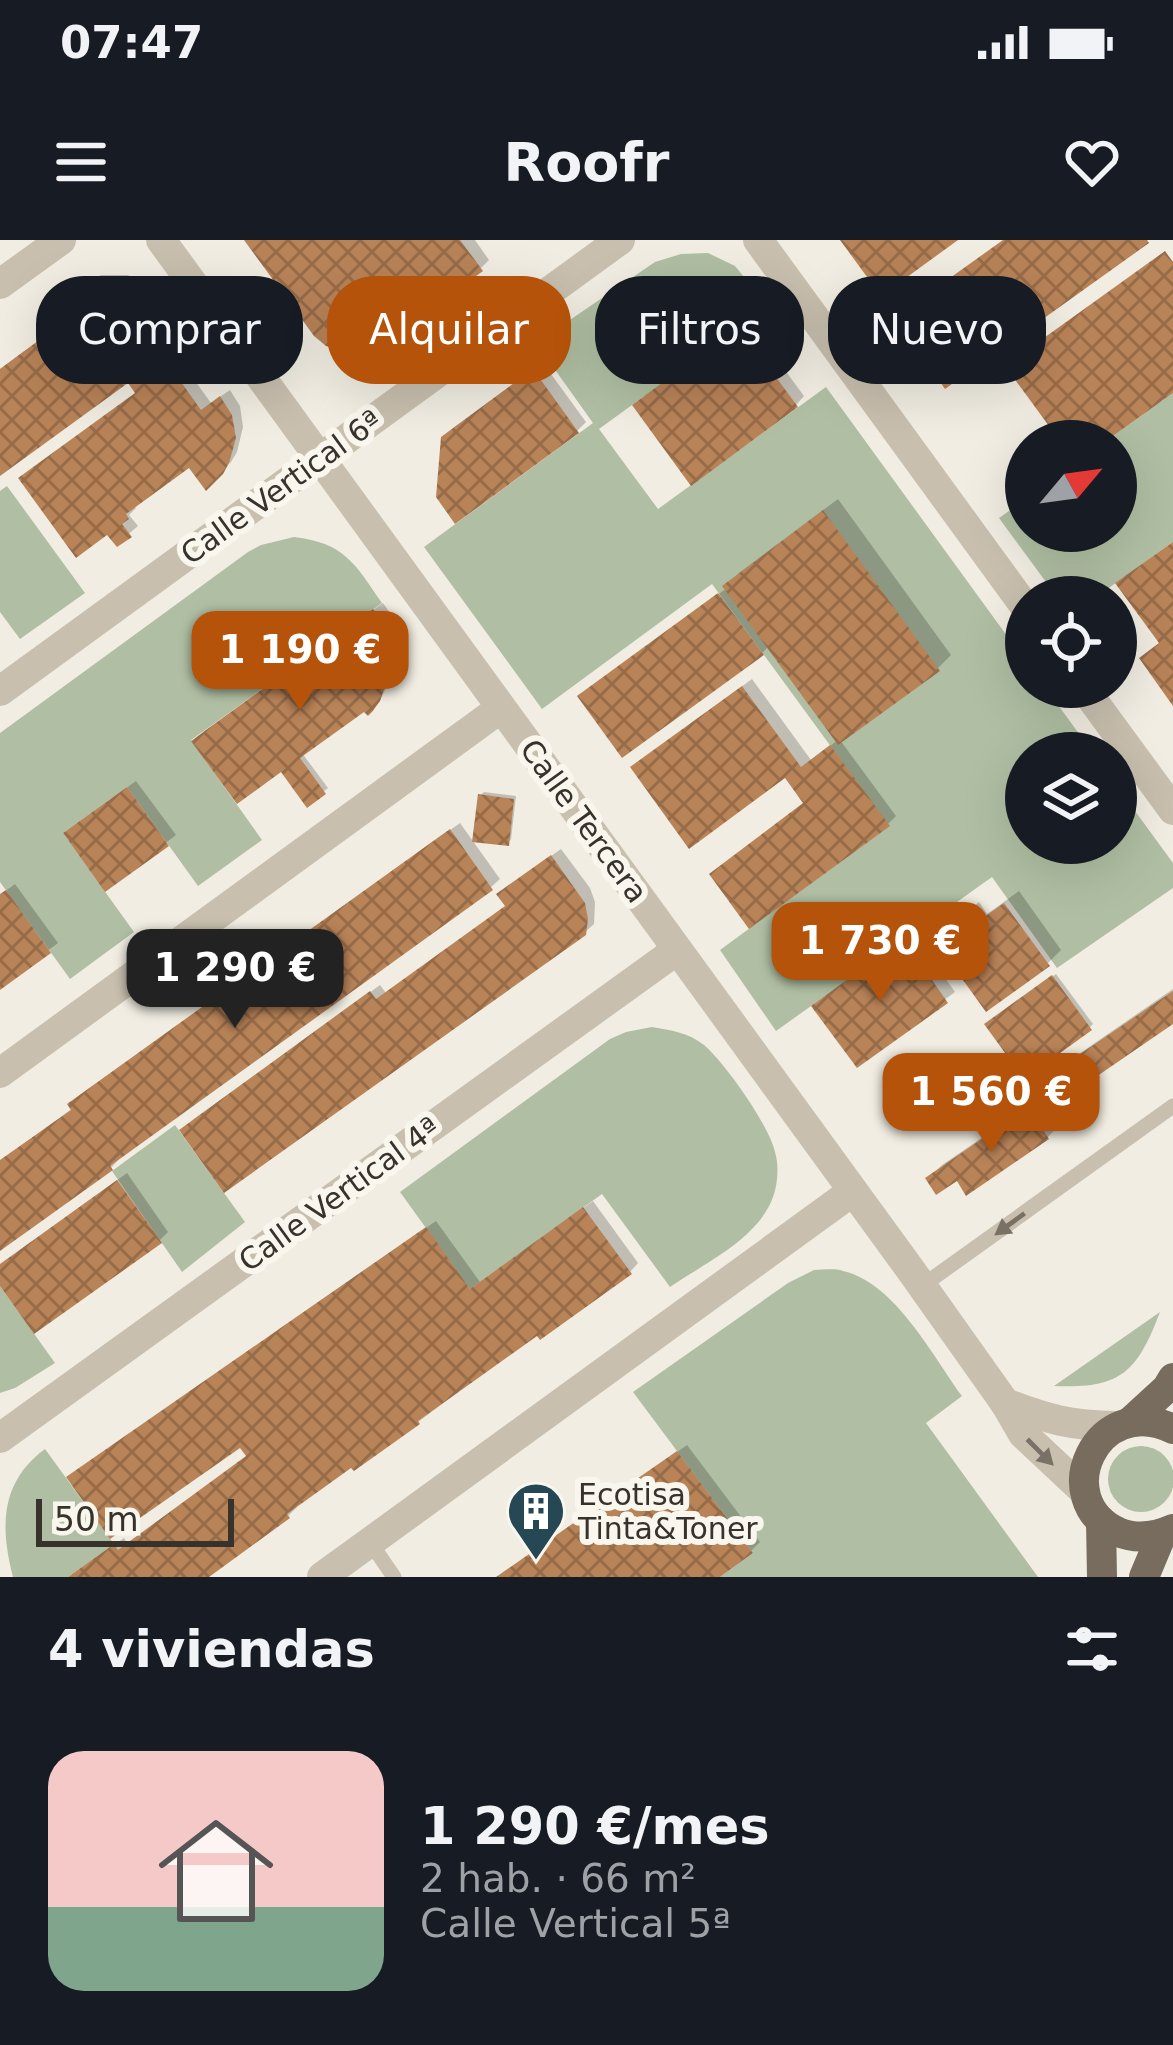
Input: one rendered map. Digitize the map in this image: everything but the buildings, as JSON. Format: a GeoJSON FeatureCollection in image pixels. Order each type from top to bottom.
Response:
{"type":"FeatureCollection","features":[{"type":"Feature","properties":{"kind":"main road"},"geometry":{"type":"LineString","coordinates":[[1102,1577],[1101,1521],[1085,1492],[1084,1477],[1093,1447],[1167,1388],[1173,1378]]}},
{"type":"Feature","properties":{"kind":"main road"},"geometry":{"type":"LineString","coordinates":[[1124,1424],[1160,1423],[1173,1430]]}},
{"type":"Feature","properties":{"kind":"main road"},"geometry":{"type":"LineString","coordinates":[[1101,1521],[1123,1534],[1149,1537],[1168,1531]]}},
{"type":"Feature","properties":{"kind":"main road"},"geometry":{"type":"LineString","coordinates":[[1144,1577],[1168,1531]]}},
{"type":"Feature","properties":{"kind":"street"},"geometry":{"type":"LineString","coordinates":[[0,284],[61,240]]}},
{"type":"Feature","properties":{"kind":"street","name":"Calle Tercera"},"geometry":{"type":"LineString","coordinates":[[161,240],[922,1286],[1023,1434],[1085,1492]]}},
{"type":"Feature","properties":{"kind":"street","name":"Calle Vertical 6ª"},"geometry":{"type":"LineString","coordinates":[[0,692],[620,240]]}},
{"type":"Feature","properties":{"kind":"street"},"geometry":{"type":"LineString","coordinates":[[758,240],[1005,579]]}},
{"type":"Feature","properties":{"kind":"street"},"geometry":{"type":"LineString","coordinates":[[0,1073],[502,708]]}},
{"type":"Feature","properties":{"kind":"street"},"geometry":{"type":"LineString","coordinates":[[1098,708],[1173,810]]}},
{"type":"Feature","properties":{"kind":"street","name":"Calle Vertical 4ª"},"geometry":{"type":"LineString","coordinates":[[0,1438],[677,950]]}},
{"type":"Feature","properties":{"kind":"street"},"geometry":{"type":"LineString","coordinates":[[322,1577],[853,1191]]}},
{"type":"Feature","properties":{"kind":"street"},"geometry":{"type":"LineString","coordinates":[[1005,1403],[1076,1426],[1124,1424]]}},
{"type":"Feature","properties":{"kind":"lane"},"geometry":{"type":"LineString","coordinates":[[922,1286],[1173,1106]]}},
{"type":"Feature","properties":{"kind":"lane"},"geometry":{"type":"LineString","coordinates":[[370,1542],[394,1577]]}},
{"type":"Feature","properties":{"kind":"green space"},"geometry":{"type":"Polygon","coordinates":[[[708,253],[735,266],[743,276],[634,276],[655,262],[708,253]]]}},
{"type":"Feature","properties":{"kind":"green space"},"geometry":{"type":"Polygon","coordinates":[[[595,303],[595,384],[661,384],[599,429],[658,509],[826,387],[1005,633],[1005,708],[1060,708],[1078,732],[1005,732],[1005,864],[1137,864],[1137,814],[1173,863],[1173,888],[1057,968],[992,877],[776,1031],[720,950],[889,826],[712,584],[542,709],[424,547],[593,423],[565,384],[571,384],[571,319],[595,303]]]}},
{"type":"Feature","properties":{"kind":"green space"},"geometry":{"type":"Polygon","coordinates":[[[1173,393],[1173,542],[1125,576],[1042,576],[1024,552],[1137,552],[1135,420],[1173,393]]]}},
{"type":"Feature","properties":{"kind":"green space"},"geometry":{"type":"Polygon","coordinates":[[[7,486],[85,593],[20,639],[0,612],[0,491],[7,486]]]}},
{"type":"Feature","properties":{"kind":"green space"},"geometry":{"type":"Polygon","coordinates":[[[294,537],[337,550],[382,603],[191,740],[262,840],[198,886],[127,787],[63,833],[134,932],[70,979],[0,882],[0,733],[248,552],[294,537]]]}},
{"type":"Feature","properties":{"kind":"green space"},"geometry":{"type":"Polygon","coordinates":[[[652,1027],[704,1045],[755,1111],[777,1163],[776,1186],[766,1212],[729,1249],[670,1287],[602,1194],[470,1289],[400,1192],[610,1039],[652,1027]]]}},
{"type":"Feature","properties":{"kind":"green space"},"geometry":{"type":"Polygon","coordinates":[[[175,1125],[245,1222],[182,1272],[112,1171],[175,1125]]]}},
{"type":"Feature","properties":{"kind":"green space"},"geometry":{"type":"Polygon","coordinates":[[[814,1270],[840,1270],[862,1278],[895,1305],[925,1342],[962,1396],[926,1423],[1038,1577],[720,1577],[753,1553],[633,1392],[788,1283],[814,1270]]]}},
{"type":"Feature","properties":{"kind":"green space"},"geometry":{"type":"Polygon","coordinates":[[[0,1286],[55,1363],[0,1393],[0,1286]]]}},
{"type":"Feature","properties":{"kind":"green space"},"geometry":{"type":"Polygon","coordinates":[[[1160,1312],[1143,1349],[1124,1373],[1096,1384],[1054,1386],[1160,1312]]]}},
{"type":"Feature","properties":{"kind":"green space"},"geometry":{"type":"Polygon","coordinates":[[[1141,1446],[1165,1455],[1174,1479],[1165,1503],[1141,1512],[1117,1503],[1108,1479],[1117,1455],[1141,1446]]]}},
{"type":"Feature","properties":{"kind":"green space"},"geometry":{"type":"Polygon","coordinates":[[[45,1449],[114,1544],[68,1577],[13,1577],[6,1541],[7,1507],[19,1476],[45,1449]]]}},
{"type":"Feature","properties":{"kind":"place","name":"Ecotisa Tinta&Toner"},"geometry":{"type":"Point","coordinates":[536,1562]}}]}
